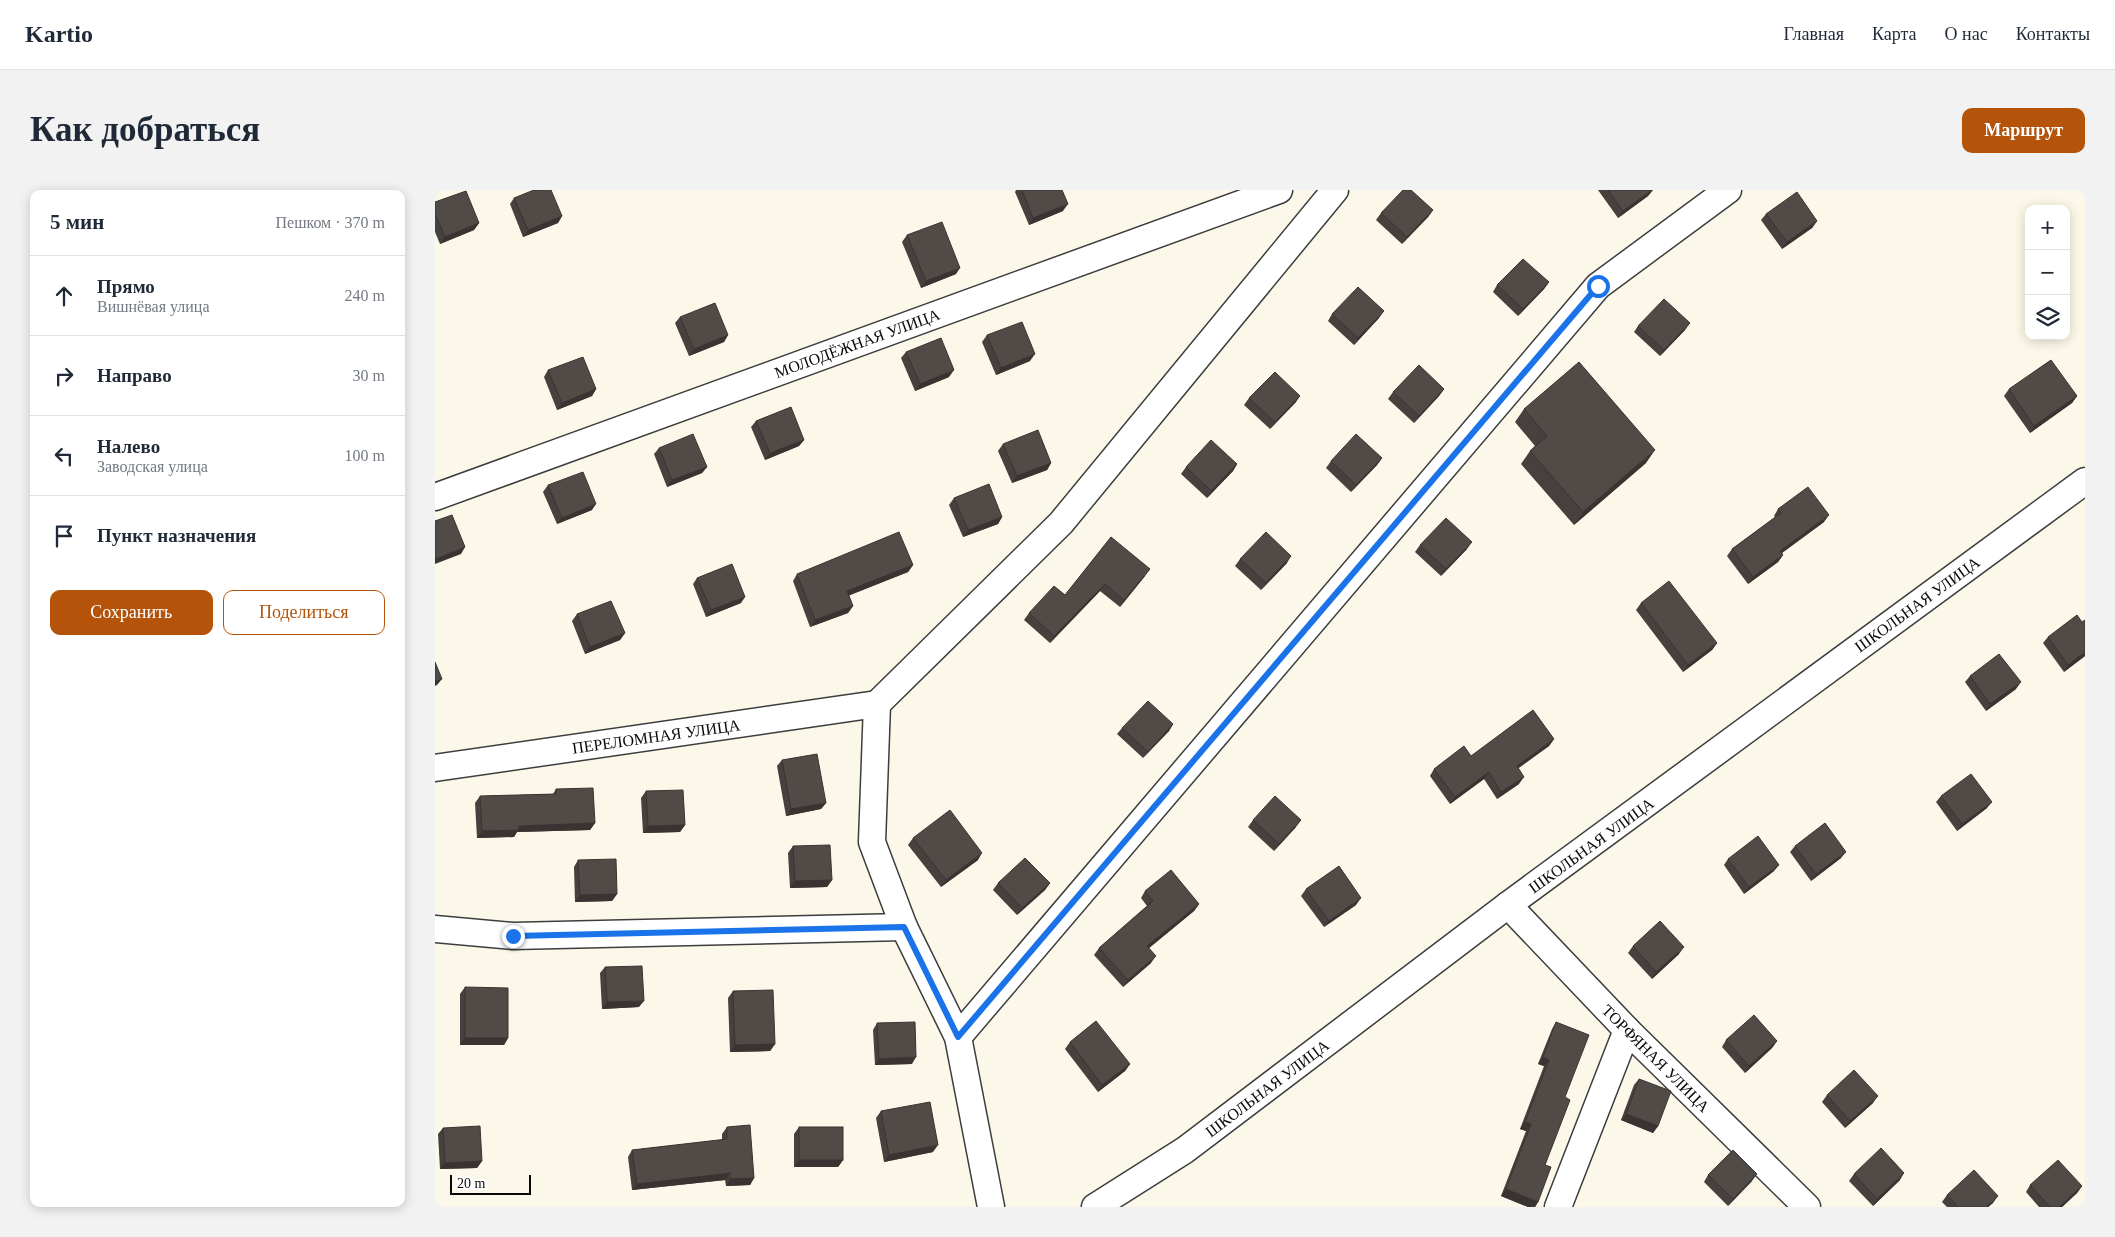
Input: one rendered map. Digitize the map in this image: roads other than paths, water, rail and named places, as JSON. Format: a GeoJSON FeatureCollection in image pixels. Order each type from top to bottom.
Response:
{"type":"FeatureCollection","features":[{"type":"Feature","properties":{"kind":"street","name":"МОЛОДЁЖНАЯ УЛИЦА"},"geometry":{"type":"LineString","coordinates":[[435,497],[1279,190]]}},
{"type":"Feature","properties":{"kind":"street"},"geometry":{"type":"LineString","coordinates":[[991,1207],[958,1037],[904,927],[872,842],[877,704],[1061,523],[1335,190]]}},
{"type":"Feature","properties":{"kind":"street"},"geometry":{"type":"LineString","coordinates":[[958,1037],[1598,286],[1728,190]]}},
{"type":"Feature","properties":{"kind":"street","name":"ШКОЛЬНАЯ УЛИЦА"},"geometry":{"type":"LineString","coordinates":[[1095,1207],[1185,1150],[1508,905],[2085,481]]}},
{"type":"Feature","properties":{"kind":"street","name":"ПЕРЕЛОМНАЯ УЛИЦА"},"geometry":{"type":"LineString","coordinates":[[435,768],[877,704]]}},
{"type":"Feature","properties":{"kind":"street","name":"ТОРФЯНАЯ УЛИЦА"},"geometry":{"type":"LineString","coordinates":[[1508,905],[1627,1030],[1807,1207]]}},
{"type":"Feature","properties":{"kind":"street"},"geometry":{"type":"LineString","coordinates":[[435,929],[513,936],[904,927]]}},
{"type":"Feature","properties":{"kind":"street"},"geometry":{"type":"LineString","coordinates":[[1558,1207],[1627,1030]]}}]}
